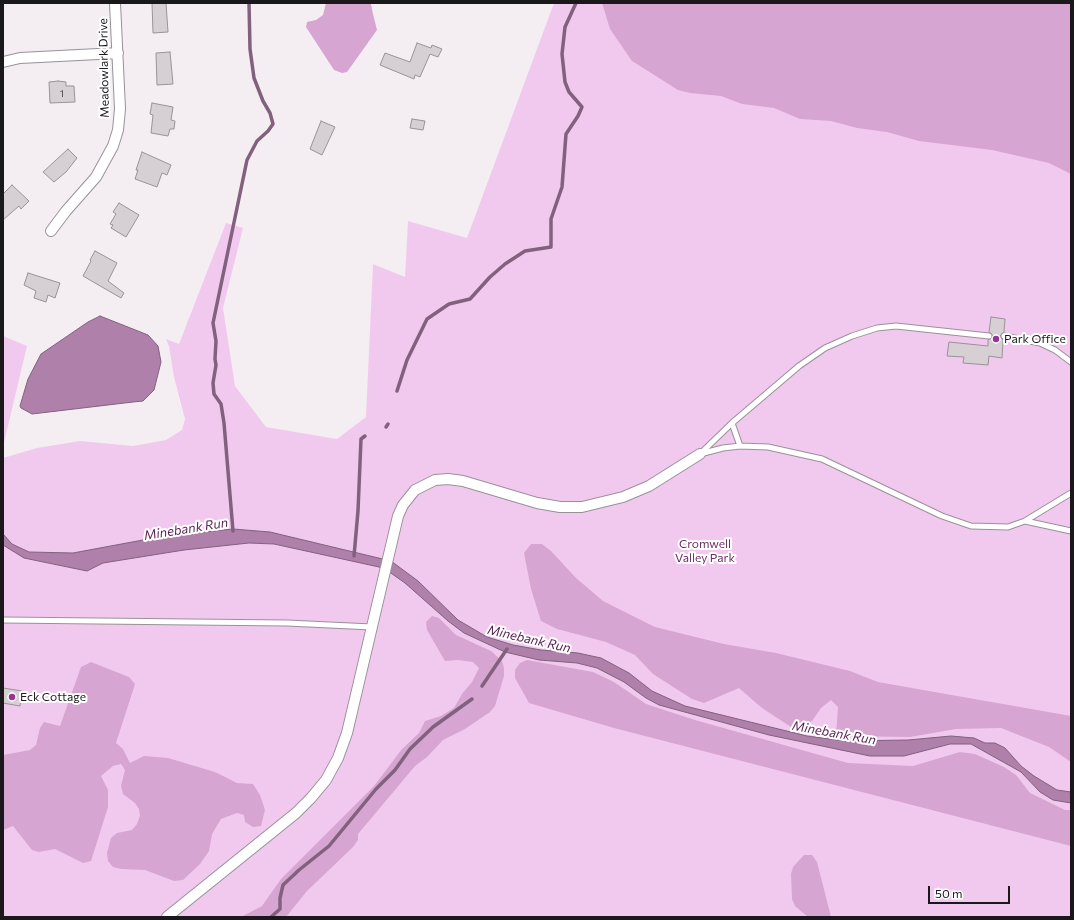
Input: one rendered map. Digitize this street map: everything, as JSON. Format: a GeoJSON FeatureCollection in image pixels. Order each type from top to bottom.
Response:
{"type":"FeatureCollection","features":[{"type":"Feature","properties":{"kind":"street","name":"Meadowlark Drive"},"geometry":{"type":"LineString","coordinates":[[51,231],[66,211],[96,177],[113,146],[118,130],[120,109],[116,3]]}},
{"type":"Feature","properties":{"kind":"street"},"geometry":{"type":"LineString","coordinates":[[3,62],[20,58],[118,53]]}},
{"type":"Feature","properties":{"kind":"street"},"geometry":{"type":"LineString","coordinates":[[167,917],[296,813],[326,780],[338,758],[347,733],[373,628],[398,516],[407,498],[425,484],[435,480],[448,479],[463,481],[537,503],[560,507],[582,507],[622,497],[649,486],[700,454]]}},
{"type":"Feature","properties":{"kind":"lane"},"geometry":{"type":"LineString","coordinates":[[700,454],[732,423],[799,366],[825,348],[852,336],[877,328],[896,326],[989,336]]}},
{"type":"Feature","properties":{"kind":"lane"},"geometry":{"type":"LineString","coordinates":[[1004,336],[1040,343],[1055,350],[1071,362]]}},
{"type":"Feature","properties":{"kind":"lane"},"geometry":{"type":"LineString","coordinates":[[732,423],[740,446]]}},
{"type":"Feature","properties":{"kind":"lane"},"geometry":{"type":"LineString","coordinates":[[700,454],[723,448],[740,446],[768,447],[822,459],[942,516],[971,526],[1008,527],[1025,521],[1071,493]]}},
{"type":"Feature","properties":{"kind":"lane"},"geometry":{"type":"LineString","coordinates":[[1025,521],[1071,531]]}},
{"type":"Feature","properties":{"kind":"lane"},"geometry":{"type":"LineString","coordinates":[[3,620],[287,623],[373,628]]}},
{"type":"Feature","properties":{"kind":"green space","name":"Cromwell Valley Park"},"geometry":{"type":"Polygon","coordinates":[[[554,3],[1071,3],[1071,917],[3,917],[3,458],[37,448],[80,441],[133,446],[166,440],[182,430],[185,419],[174,377],[169,346],[166,339],[179,344],[226,223],[243,228],[223,308],[235,386],[266,427],[337,439],[366,417],[373,264],[405,277],[408,221],[467,238],[554,3]]]}},
{"type":"Feature","properties":{"kind":"green space"},"geometry":{"type":"Polygon","coordinates":[[[3,336],[27,346],[3,447],[3,336]]]}},
{"type":"Feature","properties":{"kind":"shaded area"},"geometry":{"type":"Polygon","coordinates":[[[326,3],[373,3],[371,4],[377,30],[347,72],[342,73],[334,70],[306,27],[307,22],[316,20],[323,15],[326,3]]]}},
{"type":"Feature","properties":{"kind":"shaded area"},"geometry":{"type":"Polygon","coordinates":[[[602,3],[1071,3],[1071,174],[1049,163],[992,150],[919,141],[887,132],[857,128],[831,121],[800,119],[774,108],[742,104],[721,96],[690,93],[678,90],[632,61],[610,29],[602,3]]]}},
{"type":"Feature","properties":{"kind":"shaded area"},"geometry":{"type":"Polygon","coordinates":[[[100,316],[148,335],[158,346],[161,362],[154,390],[143,401],[32,414],[21,408],[20,406],[28,379],[41,354],[88,322],[100,316]]]}},
{"type":"Feature","properties":{"kind":"shaded area","name":"Minebank Run"},"geometry":{"type":"Polygon","coordinates":[[[233,529],[270,532],[391,561],[418,581],[458,620],[487,637],[513,645],[541,650],[578,653],[601,658],[629,673],[652,691],[685,706],[807,736],[845,741],[908,740],[951,736],[974,738],[985,743],[995,743],[1005,748],[1021,766],[1034,776],[1057,790],[1071,792],[1071,803],[1053,800],[1040,792],[1021,772],[971,744],[950,744],[904,756],[870,756],[769,735],[659,705],[646,698],[624,682],[597,668],[577,663],[539,660],[505,652],[464,633],[405,583],[388,571],[379,567],[274,544],[249,543],[184,550],[103,563],[87,571],[24,558],[3,545],[3,534],[12,544],[29,552],[73,553],[159,537],[233,529]]]}},
{"type":"Feature","properties":{"kind":"shaded area"},"geometry":{"type":"Polygon","coordinates":[[[531,544],[542,544],[551,551],[576,578],[603,601],[655,627],[724,644],[776,653],[850,671],[878,682],[1071,716],[1071,762],[1049,747],[1001,728],[956,729],[910,737],[836,736],[838,707],[831,700],[821,708],[812,721],[802,729],[791,727],[762,708],[739,688],[704,703],[692,699],[653,674],[635,655],[606,642],[557,629],[541,621],[531,589],[524,553],[531,544]]]}},
{"type":"Feature","properties":{"kind":"shaded area"},"geometry":{"type":"Polygon","coordinates":[[[432,616],[439,618],[456,635],[491,651],[502,661],[504,676],[495,706],[490,712],[465,729],[443,740],[427,757],[415,766],[358,834],[358,840],[353,847],[307,891],[286,917],[241,917],[262,906],[281,879],[374,786],[402,749],[419,733],[425,721],[441,716],[454,708],[462,694],[472,682],[479,668],[473,662],[458,660],[445,661],[427,630],[426,622],[432,616]]]}},
{"type":"Feature","properties":{"kind":"shaded area"},"geometry":{"type":"Polygon","coordinates":[[[527,660],[593,672],[614,682],[646,704],[695,720],[848,763],[913,766],[960,752],[975,754],[1004,767],[1016,775],[1030,793],[1065,810],[1071,810],[1071,846],[614,728],[529,703],[515,678],[515,670],[520,663],[527,660]]]}},
{"type":"Feature","properties":{"kind":"shaded area"},"geometry":{"type":"Polygon","coordinates":[[[91,662],[129,677],[135,684],[116,743],[123,749],[130,763],[144,756],[168,758],[215,772],[237,783],[253,784],[260,795],[265,810],[261,826],[253,827],[245,822],[244,815],[237,813],[221,819],[212,834],[209,851],[200,864],[183,880],[174,881],[145,870],[121,869],[113,867],[108,861],[107,853],[111,838],[117,833],[132,830],[137,824],[140,816],[139,809],[135,803],[123,794],[121,786],[125,770],[121,764],[113,766],[101,776],[108,790],[108,807],[91,861],[83,863],[55,849],[39,852],[32,850],[13,826],[3,830],[3,755],[30,750],[36,745],[40,728],[44,722],[60,726],[81,667],[91,662]]]}},
{"type":"Feature","properties":{"kind":"shaded area"},"geometry":{"type":"Polygon","coordinates":[[[804,855],[812,855],[817,862],[831,917],[808,917],[795,906],[792,899],[791,874],[793,867],[804,855]]]}},
{"type":"Feature","properties":{"kind":"building"},"geometry":{"type":"Polygon","coordinates":[[[152,3],[166,3],[168,32],[153,33],[152,3]]]}},
{"type":"Feature","properties":{"kind":"building"},"geometry":{"type":"Polygon","coordinates":[[[417,43],[431,48],[432,45],[442,49],[438,57],[430,54],[420,77],[415,75],[414,79],[380,65],[385,53],[410,62],[417,43]]]}},
{"type":"Feature","properties":{"kind":"building"},"geometry":{"type":"Polygon","coordinates":[[[170,52],[173,84],[157,85],[156,53],[170,52]]]}},
{"type":"Feature","properties":{"kind":"building"},"geometry":{"type":"Polygon","coordinates":[[[49,82],[66,82],[66,86],[74,86],[75,102],[50,103],[49,82]]]}},
{"type":"Feature","properties":{"kind":"building"},"geometry":{"type":"Polygon","coordinates":[[[152,103],[173,107],[171,120],[175,121],[174,129],[170,129],[168,136],[151,133],[153,115],[150,114],[152,103]]]}},
{"type":"Feature","properties":{"kind":"building"},"geometry":{"type":"Polygon","coordinates":[[[412,119],[425,121],[423,130],[410,128],[412,119]]]}},
{"type":"Feature","properties":{"kind":"building"},"geometry":{"type":"Polygon","coordinates":[[[321,121],[335,127],[322,155],[310,149],[321,121]]]}},
{"type":"Feature","properties":{"kind":"building"},"geometry":{"type":"Polygon","coordinates":[[[68,149],[77,158],[66,172],[54,182],[43,172],[68,149]]]}},
{"type":"Feature","properties":{"kind":"building"},"geometry":{"type":"Polygon","coordinates":[[[142,152],[171,165],[167,175],[162,173],[157,187],[135,179],[138,170],[136,170],[142,152]]]}},
{"type":"Feature","properties":{"kind":"building"},"geometry":{"type":"Polygon","coordinates":[[[12,185],[29,201],[21,209],[19,206],[3,220],[3,194],[12,185]]]}},
{"type":"Feature","properties":{"kind":"building"},"geometry":{"type":"Polygon","coordinates":[[[119,203],[139,215],[126,237],[111,228],[113,225],[110,224],[116,214],[113,212],[119,203]]]}},
{"type":"Feature","properties":{"kind":"building"},"geometry":{"type":"Polygon","coordinates":[[[95,251],[117,263],[108,281],[124,293],[121,298],[83,276],[95,251]]]}},
{"type":"Feature","properties":{"kind":"building"},"geometry":{"type":"Polygon","coordinates":[[[28,273],[60,283],[55,298],[48,295],[46,302],[34,298],[36,291],[24,285],[28,273]]]}},
{"type":"Feature","properties":{"kind":"building","name":"Park Office"},"geometry":{"type":"Polygon","coordinates":[[[991,317],[1005,319],[1004,332],[1000,336],[1003,340],[1002,358],[989,356],[988,365],[963,363],[964,357],[947,356],[949,342],[988,346],[988,340],[993,336],[989,332],[991,317]]]}},
{"type":"Feature","properties":{"kind":"building","name":"Eck Cottage"},"geometry":{"type":"Polygon","coordinates":[[[3,688],[22,691],[20,706],[3,703],[3,688]]]}},
{"type":"Feature","properties":{"kind":"waterway"},"geometry":{"type":"LineString","coordinates":[[233,531],[224,423],[221,404],[214,394],[213,383],[216,365],[216,341],[213,323],[247,160],[257,141],[273,124],[270,113],[263,101],[254,78],[250,49],[249,3]]}},
{"type":"Feature","properties":{"kind":"waterway"},"geometry":{"type":"LineString","coordinates":[[397,391],[407,360],[427,319],[449,304],[470,299],[490,277],[505,264],[525,251],[551,247],[551,219],[562,187],[566,134],[582,107],[569,92],[565,82],[562,54],[565,27],[576,3]]}},
{"type":"Feature","properties":{"kind":"waterway"},"geometry":{"type":"LineString","coordinates":[[354,556],[358,511],[361,439],[365,436]]}},
{"type":"Feature","properties":{"kind":"waterway"},"geometry":{"type":"LineString","coordinates":[[482,686],[507,649]]}},
{"type":"Feature","properties":{"kind":"waterway"},"geometry":{"type":"LineString","coordinates":[[271,917],[280,909],[280,898],[283,885],[329,846],[376,789],[395,770],[410,749],[433,727],[472,699]]}},
{"type":"Feature","properties":{"kind":"place","name":"Park Office"},"geometry":{"type":"Point","coordinates":[996,339]}},
{"type":"Feature","properties":{"kind":"place","name":"Eck Cottage"},"geometry":{"type":"Point","coordinates":[12,697]}}]}
